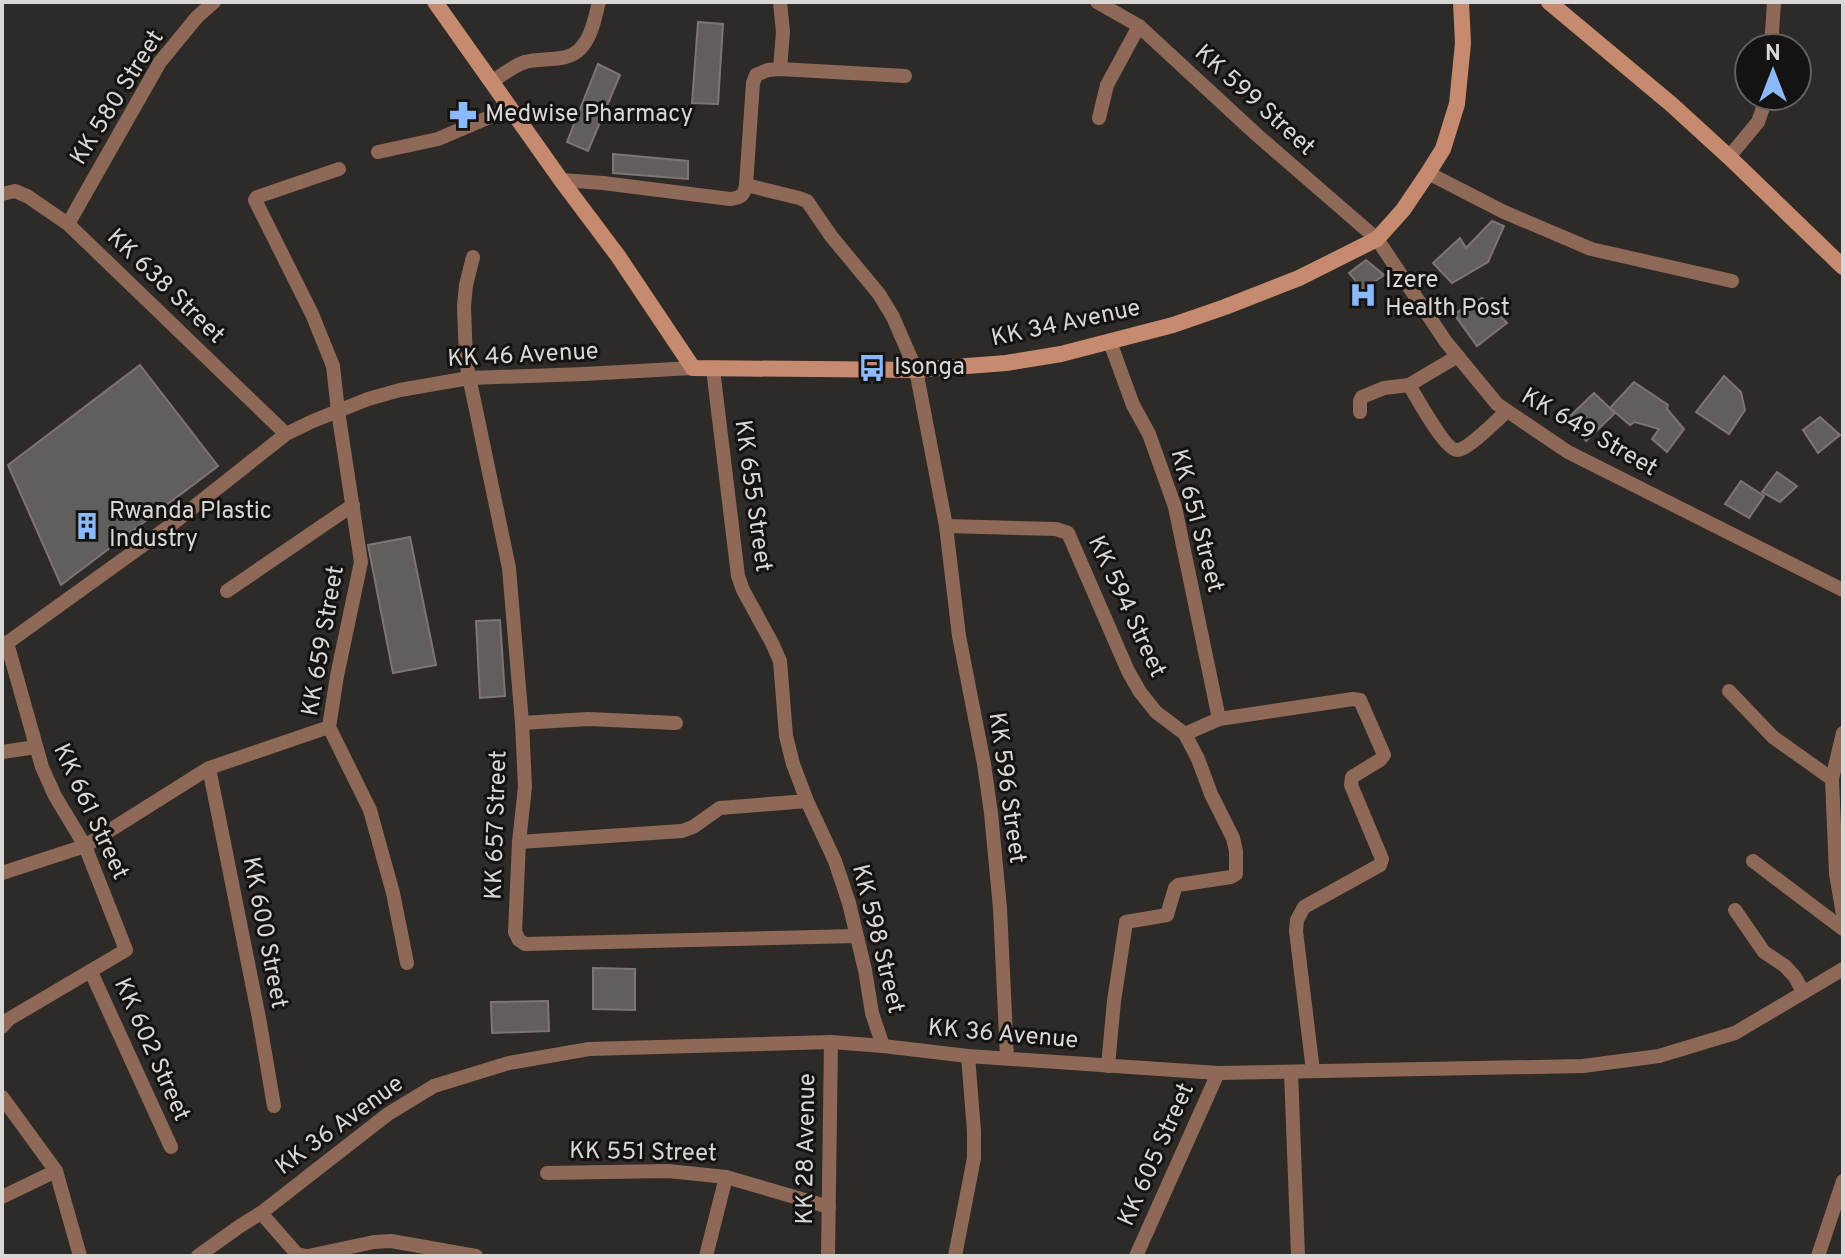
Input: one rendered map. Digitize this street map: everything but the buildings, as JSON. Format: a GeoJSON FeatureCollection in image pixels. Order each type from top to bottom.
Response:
{"type":"FeatureCollection","features":[{"type":"Feature","properties":{"kind":"main road"},"geometry":{"type":"LineString","coordinates":[[435,2],[618,256],[693,368]]}},
{"type":"Feature","properties":{"kind":"main road","name":"KK 34 Avenue"},"geometry":{"type":"LineString","coordinates":[[693,368],[916,370],[1006,363],[1061,354],[1173,325],[1299,278],[1377,239],[1403,210],[1443,149],[1457,104],[1463,43],[1461,2]]}},
{"type":"Feature","properties":{"kind":"main road"},"geometry":{"type":"LineString","coordinates":[[1549,2],[1671,104],[1843,267]]}},
{"type":"Feature","properties":{"kind":"street","name":"KK 580 Street"},"geometry":{"type":"LineString","coordinates":[[68,224],[160,62],[197,17],[214,2]]}},
{"type":"Feature","properties":{"kind":"street"},"geometry":{"type":"LineString","coordinates":[[492,82],[527,61],[567,57],[580,50],[590,34],[599,2]]}},
{"type":"Feature","properties":{"kind":"street"},"geometry":{"type":"LineString","coordinates":[[780,2],[783,32],[780,69]]}},
{"type":"Feature","properties":{"kind":"street","name":"KK 599 Street"},"geometry":{"type":"LineString","coordinates":[[1097,2],[1139,26],[1257,135],[1377,239]]}},
{"type":"Feature","properties":{"kind":"street"},"geometry":{"type":"LineString","coordinates":[[1772,32],[1774,2]]}},
{"type":"Feature","properties":{"kind":"street"},"geometry":{"type":"LineString","coordinates":[[1099,118],[1107,85],[1139,26]]}},
{"type":"Feature","properties":{"kind":"street"},"geometry":{"type":"LineString","coordinates":[[561,180],[740,198],[745,193],[756,75],[780,69],[905,76]]}},
{"type":"Feature","properties":{"kind":"street"},"geometry":{"type":"LineString","coordinates":[[378,152],[438,139],[511,108]]}},
{"type":"Feature","properties":{"kind":"street"},"geometry":{"type":"LineString","coordinates":[[1729,157],[1758,122],[1761,112]]}},
{"type":"Feature","properties":{"kind":"street","name":"KK 659 Street"},"geometry":{"type":"LineString","coordinates":[[339,169],[255,200],[312,314],[333,366],[361,569],[329,727],[370,810],[393,893],[407,963]]}},
{"type":"Feature","properties":{"kind":"street"},"geometry":{"type":"LineString","coordinates":[[1428,173],[1504,212],[1591,249],[1732,281]]}},
{"type":"Feature","properties":{"kind":"street","name":"KK 596 Street"},"geometry":{"type":"LineString","coordinates":[[746,185],[807,201],[831,236],[879,294],[893,317],[916,370],[946,526],[959,636],[991,813],[1000,908],[1007,1058]]}},
{"type":"Feature","properties":{"kind":"street","name":"KK 638 Street"},"geometry":{"type":"LineString","coordinates":[[2,194],[15,191],[27,196],[68,224],[286,434]]}},
{"type":"Feature","properties":{"kind":"street","name":"KK 649 Street"},"geometry":{"type":"LineString","coordinates":[[1377,239],[1446,342],[1497,404],[1568,452],[1843,590]]}},
{"type":"Feature","properties":{"kind":"street","name":"KK 657 Street"},"geometry":{"type":"LineString","coordinates":[[473,257],[464,306],[469,378],[509,568],[522,723],[525,787],[515,932],[519,940],[525,944],[856,936]]}},
{"type":"Feature","properties":{"kind":"street","name":"KK 651 Street"},"geometry":{"type":"LineString","coordinates":[[1110,342],[1133,405],[1149,434],[1175,507],[1219,719]]}},
{"type":"Feature","properties":{"kind":"street"},"geometry":{"type":"LineString","coordinates":[[1360,412],[1362,397],[1384,388],[1409,385],[1458,356]]}},
{"type":"Feature","properties":{"kind":"street","name":"KK 46 Avenue"},"geometry":{"type":"LineString","coordinates":[[4,643],[171,525],[286,434],[368,399],[469,378],[693,368]]}},
{"type":"Feature","properties":{"kind":"street","name":"KK 655 Street"},"geometry":{"type":"LineString","coordinates":[[713,369],[738,576],[780,661],[786,736],[807,801]]}},
{"type":"Feature","properties":{"kind":"street"},"geometry":{"type":"LineString","coordinates":[[1409,385],[1450,448],[1456,450],[1468,445],[1507,411]]}},
{"type":"Feature","properties":{"kind":"street"},"geometry":{"type":"LineString","coordinates":[[227,591],[353,505]]}},
{"type":"Feature","properties":{"kind":"street","name":"KK 594 Street"},"geometry":{"type":"LineString","coordinates":[[946,526],[1056,529],[1068,533],[1128,671],[1156,712],[1185,734],[1233,838],[1236,874],[1178,885],[1167,915],[1126,922],[1108,1066]]}},
{"type":"Feature","properties":{"kind":"street","name":"KK 661 Street"},"geometry":{"type":"LineString","coordinates":[[2,1027],[9,1019],[126,950],[85,846],[55,796],[36,747],[4,643]]}},
{"type":"Feature","properties":{"kind":"street"},"geometry":{"type":"LineString","coordinates":[[1729,691],[1773,737],[1832,779]]}},
{"type":"Feature","properties":{"kind":"street"},"geometry":{"type":"LineString","coordinates":[[1185,734],[1219,719],[1353,699],[1360,700],[1384,755],[1352,777],[1351,785],[1382,859],[1380,865],[1304,907],[1297,920],[1313,1071]]}},
{"type":"Feature","properties":{"kind":"street"},"geometry":{"type":"LineString","coordinates":[[522,723],[588,719],[676,723]]}},
{"type":"Feature","properties":{"kind":"street"},"geometry":{"type":"LineString","coordinates":[[2,873],[85,846],[209,768],[329,727]]}},
{"type":"Feature","properties":{"kind":"street"},"geometry":{"type":"LineString","coordinates":[[1843,733],[1832,779],[1836,874],[1843,914]]}},
{"type":"Feature","properties":{"kind":"street"},"geometry":{"type":"LineString","coordinates":[[2,752],[36,747]]}},
{"type":"Feature","properties":{"kind":"street","name":"KK 600 Street"},"geometry":{"type":"LineString","coordinates":[[209,768],[274,1106]]}},
{"type":"Feature","properties":{"kind":"street"},"geometry":{"type":"LineString","coordinates":[[519,842],[682,831],[720,808],[807,801]]}},
{"type":"Feature","properties":{"kind":"street","name":"KK 598 Street"},"geometry":{"type":"LineString","coordinates":[[807,801],[835,861],[849,903],[872,1013],[883,1046]]}},
{"type":"Feature","properties":{"kind":"street"},"geometry":{"type":"LineString","coordinates":[[1753,861],[1843,929]]}},
{"type":"Feature","properties":{"kind":"street"},"geometry":{"type":"LineString","coordinates":[[1735,910],[1764,952],[1785,966],[1803,992]]}},
{"type":"Feature","properties":{"kind":"street","name":"KK 36 Avenue"},"geometry":{"type":"LineString","coordinates":[[198,1256],[261,1213],[388,1114],[434,1086],[509,1063],[589,1049],[831,1042],[968,1056],[1218,1073],[1583,1066],[1659,1056],[1735,1033],[1843,969]]}},
{"type":"Feature","properties":{"kind":"street","name":"KK 602 Street"},"geometry":{"type":"LineString","coordinates":[[91,972],[171,1147]]}},
{"type":"Feature","properties":{"kind":"street","name":"KK 28 Avenue"},"geometry":{"type":"LineString","coordinates":[[828,1256],[831,1042]]}},
{"type":"Feature","properties":{"kind":"street"},"geometry":{"type":"LineString","coordinates":[[955,1256],[974,1158],[968,1056]]}},
{"type":"Feature","properties":{"kind":"street"},"geometry":{"type":"LineString","coordinates":[[1291,1072],[1298,1256]]}},
{"type":"Feature","properties":{"kind":"street","name":"KK 605 Street"},"geometry":{"type":"LineString","coordinates":[[1136,1256],[1218,1073]]}},
{"type":"Feature","properties":{"kind":"street"},"geometry":{"type":"LineString","coordinates":[[2,1097],[56,1171],[80,1256]]}},
{"type":"Feature","properties":{"kind":"street"},"geometry":{"type":"LineString","coordinates":[[2,1197],[56,1171]]}},
{"type":"Feature","properties":{"kind":"street","name":"KK 551 Street"},"geometry":{"type":"LineString","coordinates":[[547,1173],[668,1171],[726,1177],[829,1207]]}},
{"type":"Feature","properties":{"kind":"street"},"geometry":{"type":"LineString","coordinates":[[706,1256],[726,1177]]}},
{"type":"Feature","properties":{"kind":"street"},"geometry":{"type":"LineString","coordinates":[[1818,1256],[1843,1181]]}},
{"type":"Feature","properties":{"kind":"street"},"geometry":{"type":"LineString","coordinates":[[261,1213],[297,1254],[308,1256],[391,1241],[476,1256]]}},
{"type":"Feature","properties":{"kind":"place","name":"Medwise Pharmacy"},"geometry":{"type":"Point","coordinates":[463,115]}},
{"type":"Feature","properties":{"kind":"place","name":"Izere Health Post"},"geometry":{"type":"Point","coordinates":[1363,295]}},
{"type":"Feature","properties":{"kind":"place","name":"Isonga"},"geometry":{"type":"Point","coordinates":[872,368]}},
{"type":"Feature","properties":{"kind":"place","name":"Rwanda Plastic Industry"},"geometry":{"type":"Point","coordinates":[87,526]}}]}
